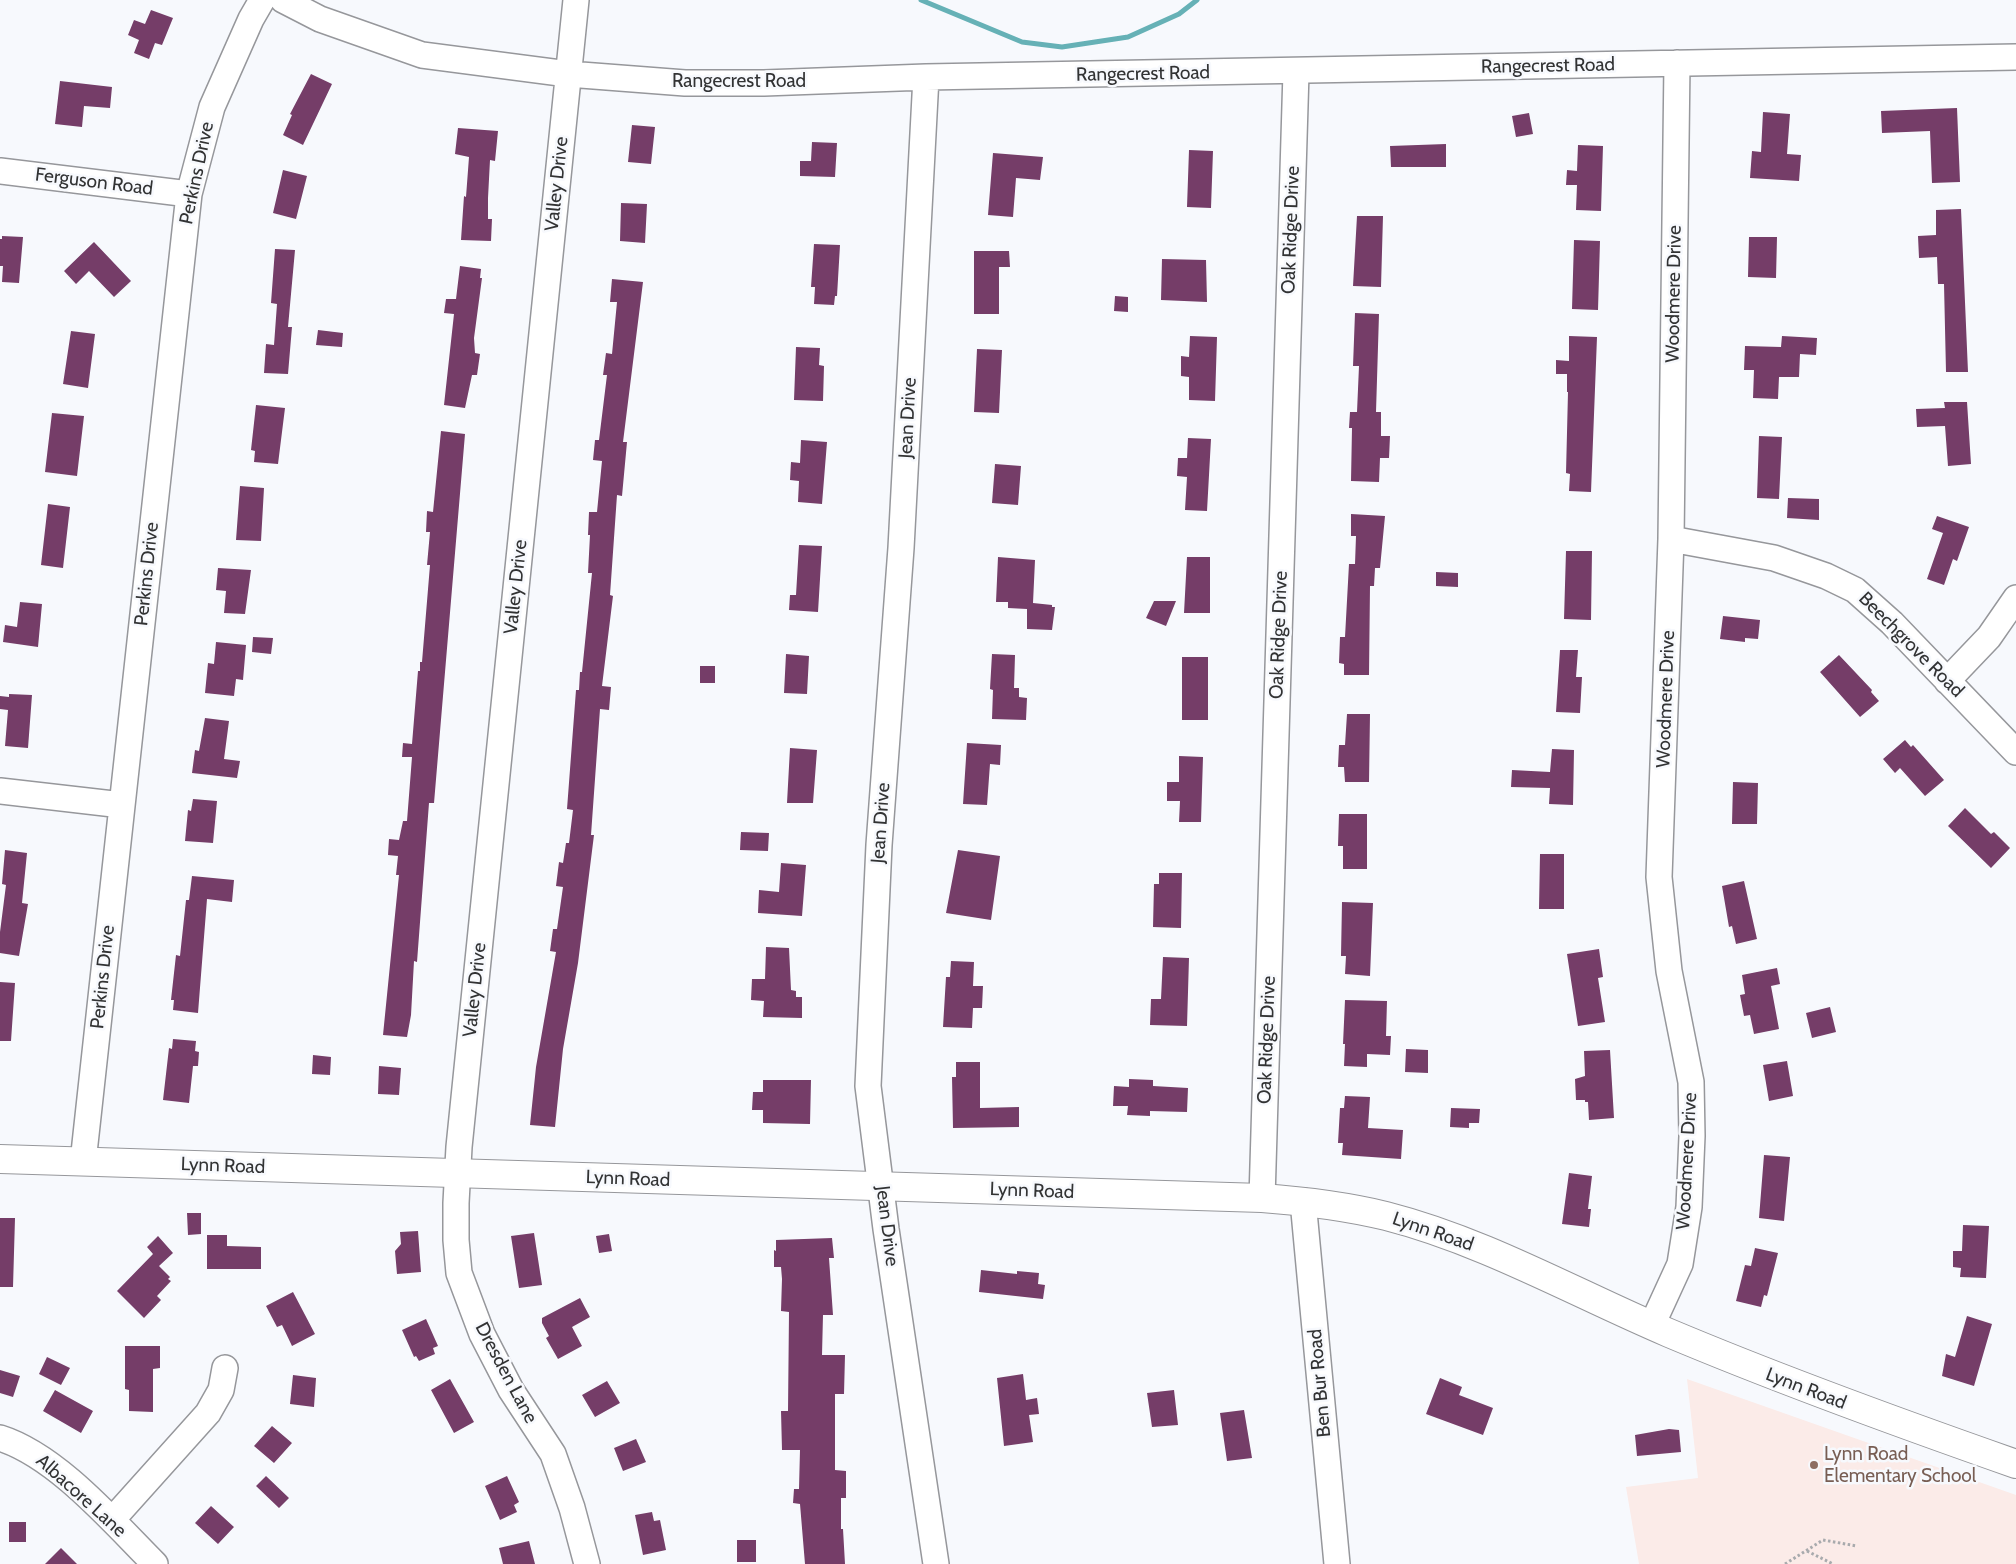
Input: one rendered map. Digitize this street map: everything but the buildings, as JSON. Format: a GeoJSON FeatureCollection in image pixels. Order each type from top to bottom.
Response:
{"type":"FeatureCollection","features":[{"type":"Feature","properties":{"kind":"main road","name":"Lynn Road"},"geometry":{"type":"LineString","coordinates":[[0,1159],[881,1185],[1303,1201],[1385,1216],[1448,1235],[1652,1325],[1804,1388],[2016,1464]]}},
{"type":"Feature","properties":{"kind":"street","name":"Perkins Drive"},"geometry":{"type":"LineString","coordinates":[[83,1162],[189,194],[212,106],[251,19],[262,0]]}},
{"type":"Feature","properties":{"kind":"street","name":"Rangecrest Road"},"geometry":{"type":"LineString","coordinates":[[283,0],[320,19],[422,55],[568,74],[685,83],[764,83],[926,77],[1296,72],[2016,57]]}},
{"type":"Feature","properties":{"kind":"street","name":"Valley Drive"},"geometry":{"type":"LineString","coordinates":[[458,1174],[576,0]]}},
{"type":"Feature","properties":{"kind":"street","name":"Woodmere Drive"},"geometry":{"type":"LineString","coordinates":[[1652,1325],[1680,1264],[1689,1207],[1692,1136],[1691,1082],[1669,971],[1658,877],[1671,539],[1677,64]]}},
{"type":"Feature","properties":{"kind":"street","name":"Oak Ridge Drive"},"geometry":{"type":"LineString","coordinates":[[1262,1198],[1296,72]]}},
{"type":"Feature","properties":{"kind":"street","name":"Jean Drive"},"geometry":{"type":"LineString","coordinates":[[926,77],[900,548],[879,845],[868,1086],[936,1564]]}},
{"type":"Feature","properties":{"kind":"street","name":"Ferguson Road"},"geometry":{"type":"LineString","coordinates":[[0,171],[189,194]]}},
{"type":"Feature","properties":{"kind":"street","name":"Beechgrove Road"},"geometry":{"type":"LineString","coordinates":[[1671,539],[1774,558],[1826,576],[1855,590],[1892,623],[2016,752]]}},
{"type":"Feature","properties":{"kind":"street"},"geometry":{"type":"LineString","coordinates":[[1947,680],[1989,637],[2016,598]]}},
{"type":"Feature","properties":{"kind":"street"},"geometry":{"type":"LineString","coordinates":[[0,791],[122,805]]}},
{"type":"Feature","properties":{"kind":"street","name":"Dresden Lane"},"geometry":{"type":"LineString","coordinates":[[458,1174],[456,1240],[459,1273],[482,1334],[511,1390],[553,1454],[572,1508],[587,1564]]}},
{"type":"Feature","properties":{"kind":"street","name":"Ben Bur Road"},"geometry":{"type":"LineString","coordinates":[[1303,1201],[1337,1564]]}},
{"type":"Feature","properties":{"kind":"street"},"geometry":{"type":"LineString","coordinates":[[112,1520],[208,1414],[221,1390],[225,1368]]}},
{"type":"Feature","properties":{"kind":"street","name":"Albacore Lane"},"geometry":{"type":"LineString","coordinates":[[0,1438],[30,1451],[56,1469],[112,1520],[155,1564]]}},
{"type":"Feature","properties":{"kind":"path"},"geometry":{"type":"LineString","coordinates":[[1786,1564],[1823,1540],[1857,1546]]}},
{"type":"Feature","properties":{"kind":"path"},"geometry":{"type":"LineString","coordinates":[[1806,1551],[1834,1564]]}},
{"type":"Feature","properties":{"kind":"shaded area","name":"Lynn Road Elementary School"},"geometry":{"type":"Polygon","coordinates":[[[1687,1379],[2016,1495],[2016,1564],[1639,1564],[1626,1487],[1698,1478],[1687,1379]]]}},
{"type":"Feature","properties":{"kind":"waterway"},"geometry":{"type":"LineString","coordinates":[[921,0],[1022,42],[1062,47],[1128,37],[1179,14],[1197,0]]}},
{"type":"Feature","properties":{"kind":"place","name":"Lynn Road Elementary School"},"geometry":{"type":"Point","coordinates":[1814,1465]}}]}
